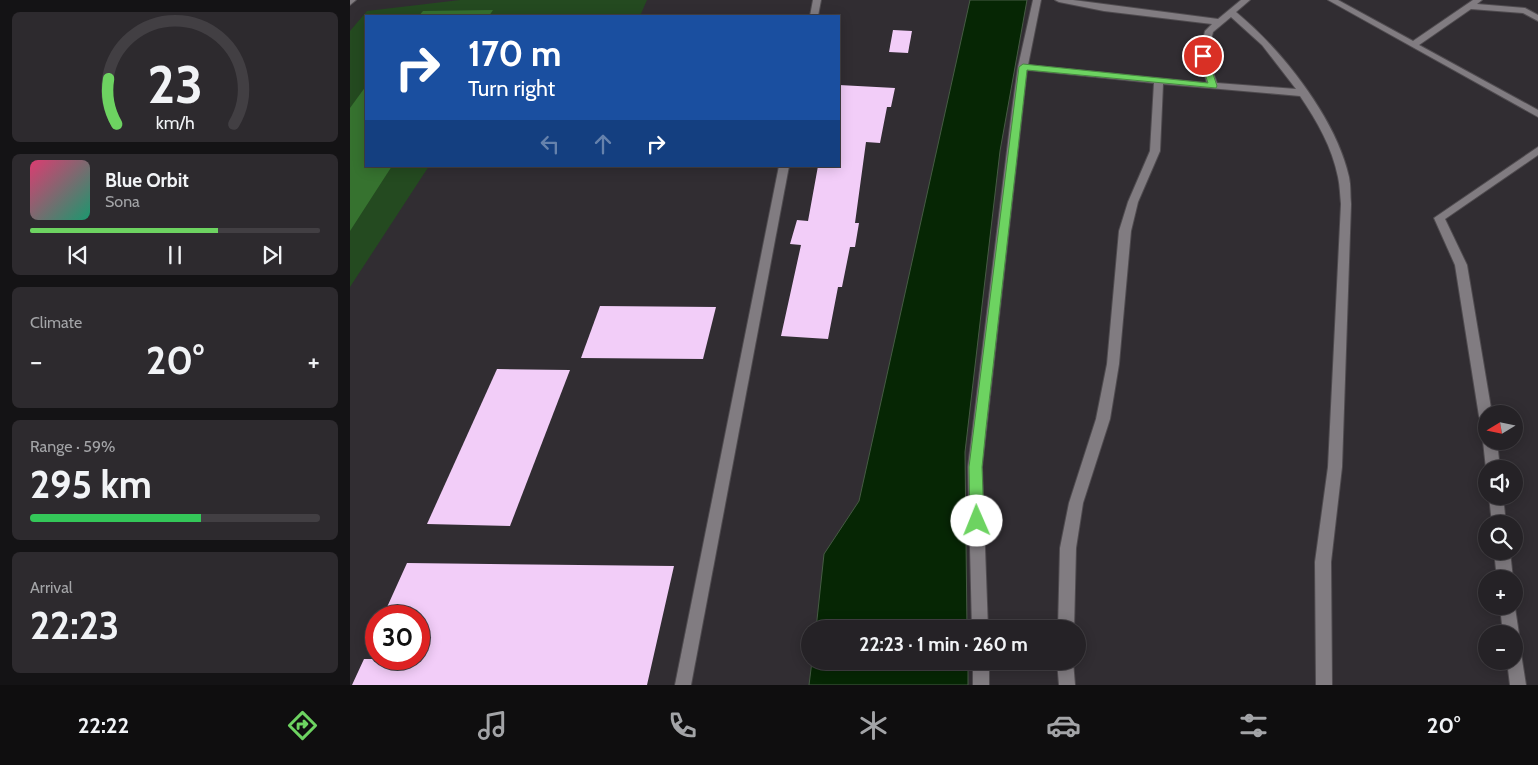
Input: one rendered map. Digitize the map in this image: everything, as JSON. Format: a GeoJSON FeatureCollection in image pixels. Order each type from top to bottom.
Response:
{"type":"FeatureCollection","features":[{"type":"Feature","properties":{"kind":"street"},"geometry":{"type":"LineString","coordinates":[[814,15],[817,0]]}},
{"type":"Feature","properties":{"kind":"street"},"geometry":{"type":"LineString","coordinates":[[980,620],[976,467],[1023,67],[1037,0]]}},
{"type":"Feature","properties":{"kind":"street"},"geometry":{"type":"LineString","coordinates":[[1059,0],[1104,8],[1218,22]]}},
{"type":"Feature","properties":{"kind":"street"},"geometry":{"type":"LineString","coordinates":[[1213,86],[1203,56],[1209,31],[1246,0]]}},
{"type":"Feature","properties":{"kind":"street"},"geometry":{"type":"LineString","coordinates":[[1332,0],[1538,114]]}},
{"type":"Feature","properties":{"kind":"street"},"geometry":{"type":"LineString","coordinates":[[1414,44],[1478,0]]}},
{"type":"Feature","properties":{"kind":"street"},"geometry":{"type":"LineString","coordinates":[[1470,6],[1525,11],[1538,18]]}},
{"type":"Feature","properties":{"kind":"street"},"geometry":{"type":"LineString","coordinates":[[1231,12],[1258,36],[1305,93],[1334,148],[1344,177],[1346,204],[1335,467],[1323,562],[1324,685]]}},
{"type":"Feature","properties":{"kind":"street"},"geometry":{"type":"LineString","coordinates":[[1023,67],[1305,93]]}},
{"type":"Feature","properties":{"kind":"street"},"geometry":{"type":"LineString","coordinates":[[1066,620],[1068,548],[1076,503],[1103,419],[1113,364],[1125,231],[1134,202],[1155,151],[1159,80]]}},
{"type":"Feature","properties":{"kind":"street"},"geometry":{"type":"LineString","coordinates":[[1484,405],[1461,265],[1439,218],[1538,150]]}},
{"type":"Feature","properties":{"kind":"street"},"geometry":{"type":"LineString","coordinates":[[683,685],[784,167]]}},
{"type":"Feature","properties":{"kind":"street"},"geometry":{"type":"LineString","coordinates":[[981,670],[981,685]]}},
{"type":"Feature","properties":{"kind":"street"},"geometry":{"type":"LineString","coordinates":[[1066,670],[1067,685]]}},
{"type":"Feature","properties":{"kind":"street"},"geometry":{"type":"LineString","coordinates":[[1516,670],[1518,685]]}},
{"type":"Feature","properties":{"kind":"shaded area"},"geometry":{"type":"Polygon","coordinates":[[[460,0],[647,0],[640,15],[365,15],[365,167],[428,167],[350,287],[350,31],[367,11],[460,0]]]}},
{"type":"Feature","properties":{"kind":"shaded area"},"geometry":{"type":"Polygon","coordinates":[[[970,0],[1027,0],[1000,151],[965,452],[967,620],[817,620],[824,554],[859,501],[970,0]]]}},
{"type":"Feature","properties":{"kind":"shaded area"},"geometry":{"type":"Polygon","coordinates":[[[811,670],[968,670],[968,685],[809,685],[811,670]]]}},
{"type":"Feature","properties":{"kind":"green space"},"geometry":{"type":"Polygon","coordinates":[[[493,10],[490,15],[420,15],[423,11],[493,10]]]}},
{"type":"Feature","properties":{"kind":"green space"},"geometry":{"type":"Polygon","coordinates":[[[365,87],[365,167],[391,167],[350,231],[350,108],[365,87]]]}},
{"type":"Feature","properties":{"kind":"building"},"geometry":{"type":"Polygon","coordinates":[[[893,30],[912,31],[908,53],[889,52],[893,30]]]}},
{"type":"Feature","properties":{"kind":"building"},"geometry":{"type":"Polygon","coordinates":[[[840,85],[895,88],[891,107],[887,107],[880,143],[866,142],[855,223],[859,223],[855,247],[850,247],[842,287],[838,287],[828,339],[781,336],[801,245],[790,244],[797,220],[808,221],[818,167],[840,167],[840,85]]]}},
{"type":"Feature","properties":{"kind":"building"},"geometry":{"type":"Polygon","coordinates":[[[600,306],[716,307],[703,359],[581,358],[600,306]]]}},
{"type":"Feature","properties":{"kind":"building"},"geometry":{"type":"Polygon","coordinates":[[[497,369],[570,370],[510,526],[427,524],[497,369]]]}},
{"type":"Feature","properties":{"kind":"building"},"geometry":{"type":"Polygon","coordinates":[[[407,563],[674,566],[647,685],[352,685],[364,659],[365,670],[430,670],[430,605],[388,605],[407,563]]]}},
{"type":"Feature","properties":{"kind":"route"},"geometry":{"type":"LineString","coordinates":[[977,521],[976,467],[979,428],[1014,128],[1023,67],[1213,86],[1203,56]]}}]}
